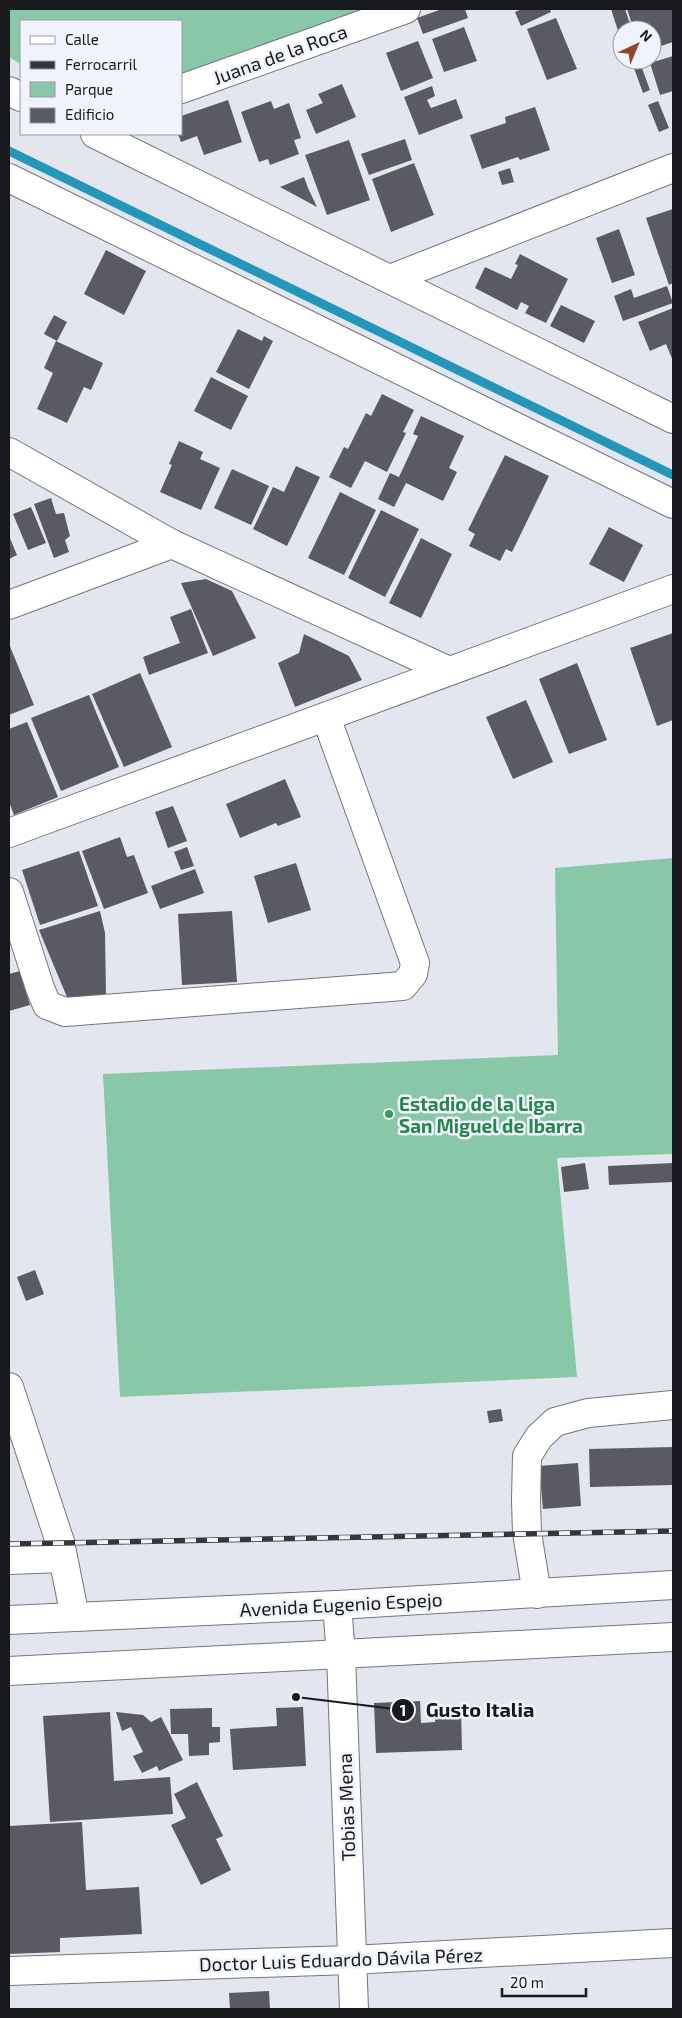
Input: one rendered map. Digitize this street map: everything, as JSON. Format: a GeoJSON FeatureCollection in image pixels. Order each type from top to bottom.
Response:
{"type":"FeatureCollection","features":[{"type":"Feature","properties":{"kind":"street","name":"Juana de la Roca"},"geometry":{"type":"LineString","coordinates":[[182,89],[406,9]]}},
{"type":"Feature","properties":{"kind":"street"},"geometry":{"type":"LineString","coordinates":[[97,135],[673,418]]}},
{"type":"Feature","properties":{"kind":"street"},"geometry":{"type":"LineString","coordinates":[[390,279],[673,168]]}},
{"type":"Feature","properties":{"kind":"street"},"geometry":{"type":"LineString","coordinates":[[9,178],[673,504]]}},
{"type":"Feature","properties":{"kind":"street"},"geometry":{"type":"LineString","coordinates":[[9,452],[172,544],[449,671]]}},
{"type":"Feature","properties":{"kind":"street"},"geometry":{"type":"LineString","coordinates":[[9,605],[172,544]]}},
{"type":"Feature","properties":{"kind":"street"},"geometry":{"type":"LineString","coordinates":[[9,833],[673,589]]}},
{"type":"Feature","properties":{"kind":"street"},"geometry":{"type":"LineString","coordinates":[[9,892],[47,1005],[65,1012],[404,986],[413,974],[415,963],[326,717]]}},
{"type":"Feature","properties":{"kind":"street"},"geometry":{"type":"LineString","coordinates":[[9,1387],[60,1542],[75,1617]]}},
{"type":"Feature","properties":{"kind":"street"},"geometry":{"type":"LineString","coordinates":[[537,1594],[527,1534],[526,1500],[527,1456],[539,1437],[555,1422],[588,1414],[673,1404]]}},
{"type":"Feature","properties":{"kind":"street"},"geometry":{"type":"LineString","coordinates":[[9,1560],[63,1558]]}},
{"type":"Feature","properties":{"kind":"street","name":"Avenida Eugenio Espejo"},"geometry":{"type":"LineString","coordinates":[[9,1620],[337,1605],[673,1585]]}},
{"type":"Feature","properties":{"kind":"street","name":"Tobias Mena"},"geometry":{"type":"LineString","coordinates":[[337,1605],[341,1655],[354,2009]]}},
{"type":"Feature","properties":{"kind":"street"},"geometry":{"type":"LineString","coordinates":[[9,1670],[673,1637]]}},
{"type":"Feature","properties":{"kind":"street","name":"Doctor Luis Eduardo Dávila Pérez"},"geometry":{"type":"LineString","coordinates":[[9,1971],[351,1960],[673,1943]]}},
{"type":"Feature","properties":{"kind":"green space"},"geometry":{"type":"Polygon","coordinates":[[[9,9],[364,9],[182,74],[182,20],[20,20],[20,63],[9,57],[9,9]]]}},
{"type":"Feature","properties":{"kind":"green space","name":"Estadio de la Liga San Miguel de Ibarra"},"geometry":{"type":"Polygon","coordinates":[[[673,858],[673,1154],[557,1158],[577,1377],[120,1397],[103,1074],[558,1055],[555,868],[673,858]]]}},
{"type":"Feature","properties":{"kind":"building"},"geometry":{"type":"Polygon","coordinates":[[[442,9],[465,9],[468,18],[423,34],[417,18],[442,9]]]}},
{"type":"Feature","properties":{"kind":"building"},"geometry":{"type":"Polygon","coordinates":[[[522,9],[550,9],[551,12],[521,26],[515,12],[522,9]]]}},
{"type":"Feature","properties":{"kind":"building"},"geometry":{"type":"Polygon","coordinates":[[[611,9],[625,9],[629,20],[615,20],[611,9]]]}},
{"type":"Feature","properties":{"kind":"building"},"geometry":{"type":"Polygon","coordinates":[[[627,9],[673,9],[673,42],[662,46],[662,20],[631,20],[627,9]]]}},
{"type":"Feature","properties":{"kind":"building"},"geometry":{"type":"Polygon","coordinates":[[[556,18],[577,69],[547,80],[527,29],[556,18]]]}},
{"type":"Feature","properties":{"kind":"building"},"geometry":{"type":"Polygon","coordinates":[[[464,27],[477,61],[444,72],[432,39],[464,27]]]}},
{"type":"Feature","properties":{"kind":"building"},"geometry":{"type":"Polygon","coordinates":[[[418,41],[433,78],[401,91],[386,53],[418,41]]]}},
{"type":"Feature","properties":{"kind":"building"},"geometry":{"type":"Polygon","coordinates":[[[673,56],[673,91],[660,95],[652,70],[662,70],[662,59],[673,56]]]}},
{"type":"Feature","properties":{"kind":"building"},"geometry":{"type":"Polygon","coordinates":[[[635,70],[643,70],[650,90],[643,93],[635,70]]]}},
{"type":"Feature","properties":{"kind":"building"},"geometry":{"type":"Polygon","coordinates":[[[342,84],[356,117],[316,134],[306,110],[323,103],[318,94],[342,84]]]}},
{"type":"Feature","properties":{"kind":"building"},"geometry":{"type":"Polygon","coordinates":[[[432,86],[435,96],[427,100],[431,108],[456,99],[463,118],[419,135],[404,97],[432,86]]]}},
{"type":"Feature","properties":{"kind":"building"},"geometry":{"type":"Polygon","coordinates":[[[228,100],[242,142],[204,155],[197,136],[181,142],[178,135],[182,135],[182,116],[228,100]]]}},
{"type":"Feature","properties":{"kind":"building"},"geometry":{"type":"Polygon","coordinates":[[[271,101],[274,109],[289,103],[301,138],[294,140],[299,154],[270,165],[268,159],[259,162],[241,112],[271,101]]]}},
{"type":"Feature","properties":{"kind":"building"},"geometry":{"type":"Polygon","coordinates":[[[658,101],[669,128],[659,132],[648,105],[658,101]]]}},
{"type":"Feature","properties":{"kind":"building"},"geometry":{"type":"Polygon","coordinates":[[[535,107],[550,150],[520,160],[518,157],[482,169],[470,135],[506,123],[505,117],[535,107]]]}},
{"type":"Feature","properties":{"kind":"building"},"geometry":{"type":"Polygon","coordinates":[[[405,139],[412,160],[369,175],[361,154],[405,139]]]}},
{"type":"Feature","properties":{"kind":"building"},"geometry":{"type":"Polygon","coordinates":[[[349,140],[370,200],[327,215],[305,155],[349,140]]]}},
{"type":"Feature","properties":{"kind":"building"},"geometry":{"type":"Polygon","coordinates":[[[414,163],[434,215],[391,232],[372,179],[414,163]]]}},
{"type":"Feature","properties":{"kind":"building"},"geometry":{"type":"Polygon","coordinates":[[[510,168],[514,182],[502,185],[498,172],[510,168]]]}},
{"type":"Feature","properties":{"kind":"building"},"geometry":{"type":"Polygon","coordinates":[[[304,177],[308,188],[317,207],[280,187],[304,177]]]}},
{"type":"Feature","properties":{"kind":"building"},"geometry":{"type":"Polygon","coordinates":[[[673,209],[673,283],[669,285],[646,218],[673,209]]]}},
{"type":"Feature","properties":{"kind":"building"},"geometry":{"type":"Polygon","coordinates":[[[619,229],[635,275],[612,283],[596,238],[619,229]]]}},
{"type":"Feature","properties":{"kind":"building"},"geometry":{"type":"Polygon","coordinates":[[[106,250],[146,271],[124,315],[84,294],[106,250]]]}},
{"type":"Feature","properties":{"kind":"building"},"geometry":{"type":"Polygon","coordinates":[[[520,254],[568,279],[546,323],[525,313],[529,306],[521,302],[517,310],[475,288],[485,267],[511,279],[518,265],[515,264],[520,254]]]}},
{"type":"Feature","properties":{"kind":"building"},"geometry":{"type":"Polygon","coordinates":[[[667,286],[673,303],[623,321],[614,296],[631,289],[634,298],[667,286]]]}},
{"type":"Feature","properties":{"kind":"building"},"geometry":{"type":"Polygon","coordinates":[[[561,305],[595,321],[584,343],[550,326],[561,305]]]}},
{"type":"Feature","properties":{"kind":"building"},"geometry":{"type":"Polygon","coordinates":[[[673,308],[673,361],[666,344],[650,351],[638,322],[673,308]]]}},
{"type":"Feature","properties":{"kind":"building"},"geometry":{"type":"Polygon","coordinates":[[[54,315],[67,322],[57,341],[44,334],[54,315]]]}},
{"type":"Feature","properties":{"kind":"building"},"geometry":{"type":"Polygon","coordinates":[[[238,329],[262,341],[264,336],[273,341],[249,389],[216,372],[238,329]]]}},
{"type":"Feature","properties":{"kind":"building"},"geometry":{"type":"Polygon","coordinates":[[[56,341],[103,363],[91,390],[84,387],[67,423],[37,409],[53,373],[44,368],[56,341]]]}},
{"type":"Feature","properties":{"kind":"building"},"geometry":{"type":"Polygon","coordinates":[[[211,377],[248,396],[231,430],[194,411],[211,377]]]}},
{"type":"Feature","properties":{"kind":"building"},"geometry":{"type":"Polygon","coordinates":[[[382,394],[414,410],[403,432],[406,433],[387,472],[365,461],[351,488],[329,477],[344,447],[348,449],[366,413],[371,416],[382,394]]]}},
{"type":"Feature","properties":{"kind":"building"},"geometry":{"type":"Polygon","coordinates":[[[421,416],[464,436],[449,468],[457,472],[443,501],[406,483],[394,507],[378,499],[390,473],[399,477],[418,436],[413,434],[421,416]]]}},
{"type":"Feature","properties":{"kind":"building"},"geometry":{"type":"Polygon","coordinates":[[[179,441],[203,452],[200,459],[220,468],[201,510],[160,492],[172,465],[169,464],[179,441]]]}},
{"type":"Feature","properties":{"kind":"building"},"geometry":{"type":"Polygon","coordinates":[[[505,455],[549,476],[512,552],[506,549],[500,561],[469,546],[475,534],[468,530],[505,455]]]}},
{"type":"Feature","properties":{"kind":"building"},"geometry":{"type":"Polygon","coordinates":[[[296,466],[320,477],[287,546],[253,529],[273,487],[284,492],[296,466]]]}},
{"type":"Feature","properties":{"kind":"building"},"geometry":{"type":"Polygon","coordinates":[[[232,469],[269,486],[251,525],[214,508],[232,469]]]}},
{"type":"Feature","properties":{"kind":"building"},"geometry":{"type":"Polygon","coordinates":[[[340,492],[376,510],[344,575],[308,558],[340,492]]]}},
{"type":"Feature","properties":{"kind":"building"},"geometry":{"type":"Polygon","coordinates":[[[51,498],[56,514],[64,513],[70,536],[65,540],[69,552],[54,558],[34,504],[51,498]]]}},
{"type":"Feature","properties":{"kind":"building"},"geometry":{"type":"Polygon","coordinates":[[[31,507],[46,543],[28,550],[13,514],[31,507]]]}},
{"type":"Feature","properties":{"kind":"building"},"geometry":{"type":"Polygon","coordinates":[[[381,510],[419,529],[385,597],[348,578],[381,510]]]}},
{"type":"Feature","properties":{"kind":"building"},"geometry":{"type":"Polygon","coordinates":[[[609,527],[643,545],[624,582],[589,564],[609,527]]]}},
{"type":"Feature","properties":{"kind":"building"},"geometry":{"type":"Polygon","coordinates":[[[9,536],[17,555],[9,559],[9,536]]]}},
{"type":"Feature","properties":{"kind":"building"},"geometry":{"type":"Polygon","coordinates":[[[421,538],[452,554],[421,618],[389,603],[421,538]]]}},
{"type":"Feature","properties":{"kind":"building"},"geometry":{"type":"Polygon","coordinates":[[[206,579],[232,591],[256,638],[213,656],[181,583],[206,579]]]}},
{"type":"Feature","properties":{"kind":"building"},"geometry":{"type":"Polygon","coordinates":[[[191,609],[208,653],[149,675],[143,657],[180,643],[170,617],[191,609]]]}},
{"type":"Feature","properties":{"kind":"building"},"geometry":{"type":"Polygon","coordinates":[[[673,633],[673,720],[657,726],[630,648],[673,633]]]}},
{"type":"Feature","properties":{"kind":"building"},"geometry":{"type":"Polygon","coordinates":[[[304,634],[349,656],[362,680],[295,707],[278,663],[299,653],[304,634]]]}},
{"type":"Feature","properties":{"kind":"building"},"geometry":{"type":"Polygon","coordinates":[[[9,644],[34,705],[9,715],[9,644]]]}},
{"type":"Feature","properties":{"kind":"building"},"geometry":{"type":"Polygon","coordinates":[[[577,663],[607,740],[569,754],[539,679],[577,663]]]}},
{"type":"Feature","properties":{"kind":"building"},"geometry":{"type":"Polygon","coordinates":[[[140,673],[172,747],[124,767],[92,694],[140,673]]]}},
{"type":"Feature","properties":{"kind":"building"},"geometry":{"type":"Polygon","coordinates":[[[89,695],[119,767],[61,791],[31,718],[89,695]]]}},
{"type":"Feature","properties":{"kind":"building"},"geometry":{"type":"Polygon","coordinates":[[[526,700],[553,762],[513,779],[486,717],[526,700]]]}},
{"type":"Feature","properties":{"kind":"building"},"geometry":{"type":"Polygon","coordinates":[[[27,722],[58,797],[14,815],[9,802],[9,729],[27,722]]]}},
{"type":"Feature","properties":{"kind":"building"},"geometry":{"type":"Polygon","coordinates":[[[285,779],[301,817],[278,826],[276,823],[240,838],[226,804],[285,779]]]}},
{"type":"Feature","properties":{"kind":"building"},"geometry":{"type":"Polygon","coordinates":[[[173,806],[187,841],[168,848],[155,812],[173,806]]]}},
{"type":"Feature","properties":{"kind":"building"},"geometry":{"type":"Polygon","coordinates":[[[120,837],[127,857],[134,855],[148,893],[104,909],[82,851],[120,837]]]}},
{"type":"Feature","properties":{"kind":"building"},"geometry":{"type":"Polygon","coordinates":[[[187,847],[194,866],[181,870],[174,852],[187,847]]]}},
{"type":"Feature","properties":{"kind":"building"},"geometry":{"type":"Polygon","coordinates":[[[79,851],[98,906],[40,925],[22,870],[79,851]]]}},
{"type":"Feature","properties":{"kind":"building"},"geometry":{"type":"Polygon","coordinates":[[[296,863],[311,910],[268,923],[254,876],[296,863]]]}},
{"type":"Feature","properties":{"kind":"building"},"geometry":{"type":"Polygon","coordinates":[[[195,869],[204,893],[160,909],[151,886],[195,869]]]}},
{"type":"Feature","properties":{"kind":"building"},"geometry":{"type":"Polygon","coordinates":[[[100,911],[105,933],[106,997],[69,1002],[39,930],[100,911]]]}},
{"type":"Feature","properties":{"kind":"building"},"geometry":{"type":"Polygon","coordinates":[[[232,911],[237,982],[182,985],[178,914],[232,911]]]}},
{"type":"Feature","properties":{"kind":"building"},"geometry":{"type":"Polygon","coordinates":[[[20,971],[30,1005],[9,1011],[9,974],[20,971]]]}},
{"type":"Feature","properties":{"kind":"building"},"geometry":{"type":"Polygon","coordinates":[[[585,1163],[589,1189],[564,1192],[561,1167],[585,1163]]]}},
{"type":"Feature","properties":{"kind":"building"},"geometry":{"type":"Polygon","coordinates":[[[673,1163],[673,1182],[609,1185],[608,1166],[673,1163]]]}},
{"type":"Feature","properties":{"kind":"building"},"geometry":{"type":"Polygon","coordinates":[[[35,1270],[44,1294],[26,1301],[17,1277],[35,1270]]]}},
{"type":"Feature","properties":{"kind":"building"},"geometry":{"type":"Polygon","coordinates":[[[501,1409],[503,1421],[489,1423],[487,1411],[501,1409]]]}},
{"type":"Feature","properties":{"kind":"building"},"geometry":{"type":"Polygon","coordinates":[[[673,1447],[673,1485],[590,1487],[589,1449],[673,1447]]]}},
{"type":"Feature","properties":{"kind":"building"},"geometry":{"type":"Polygon","coordinates":[[[578,1463],[581,1506],[543,1509],[539,1466],[578,1463]]]}},
{"type":"Feature","properties":{"kind":"building"},"geometry":{"type":"Polygon","coordinates":[[[420,1701],[421,1723],[435,1722],[435,1708],[461,1708],[462,1750],[376,1753],[374,1703],[420,1701]]]}},
{"type":"Feature","properties":{"kind":"building"},"geometry":{"type":"Polygon","coordinates":[[[303,1707],[306,1766],[233,1770],[230,1729],[277,1726],[276,1708],[303,1707]]]}},
{"type":"Feature","properties":{"kind":"building"},"geometry":{"type":"Polygon","coordinates":[[[212,1708],[212,1727],[220,1727],[220,1742],[209,1743],[209,1755],[189,1756],[188,1734],[171,1734],[170,1709],[212,1708]]]}},
{"type":"Feature","properties":{"kind":"building"},"geometry":{"type":"Polygon","coordinates":[[[110,1712],[114,1781],[170,1777],[173,1814],[50,1822],[43,1716],[110,1712]]]}},
{"type":"Feature","properties":{"kind":"building"},"geometry":{"type":"Polygon","coordinates":[[[116,1712],[143,1715],[151,1722],[161,1717],[183,1760],[159,1771],[157,1766],[142,1773],[133,1756],[143,1752],[131,1727],[122,1731],[116,1712]]]}},
{"type":"Feature","properties":{"kind":"building"},"geometry":{"type":"Polygon","coordinates":[[[197,1782],[223,1836],[216,1839],[231,1870],[201,1885],[171,1825],[186,1818],[174,1794],[197,1782]]]}},
{"type":"Feature","properties":{"kind":"building"},"geometry":{"type":"Polygon","coordinates":[[[82,1822],[86,1890],[139,1887],[142,1934],[60,1938],[60,1952],[9,1954],[9,1826],[82,1822]]]}},
{"type":"Feature","properties":{"kind":"building"},"geometry":{"type":"Polygon","coordinates":[[[269,1991],[270,2009],[230,2009],[229,1993],[269,1991]]]}},
{"type":"Feature","properties":{"kind":"waterway"},"geometry":{"type":"LineString","coordinates":[[9,151],[673,475]]}},
{"type":"Feature","properties":{"kind":"railway"},"geometry":{"type":"LineString","coordinates":[[9,1544],[673,1531]]}},
{"type":"Feature","properties":{"kind":"place","name":"Estadio de la Liga San Miguel de Ibarra"},"geometry":{"type":"Point","coordinates":[389,1114]}},
{"type":"Feature","properties":{"kind":"place","name":"Gusto Italia"},"geometry":{"type":"Point","coordinates":[296,1697]}}]}
